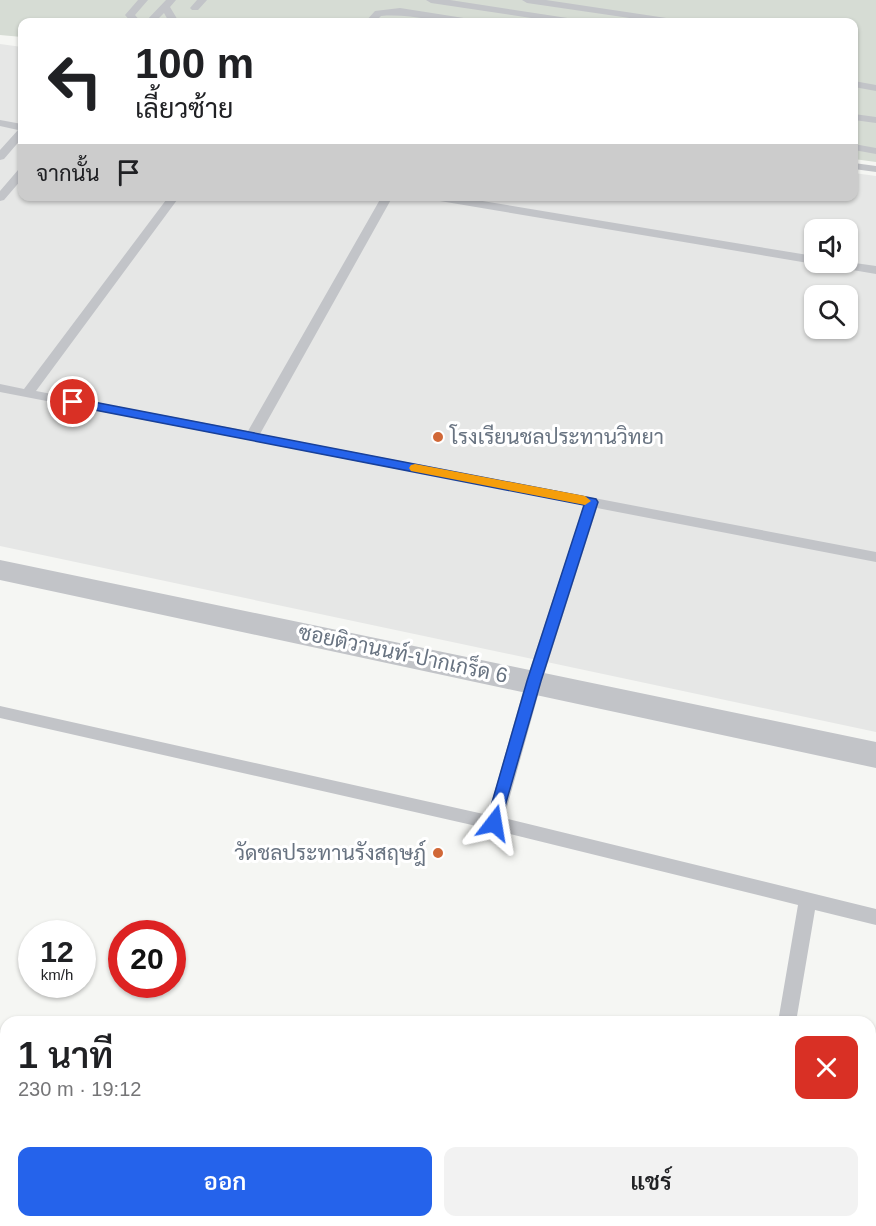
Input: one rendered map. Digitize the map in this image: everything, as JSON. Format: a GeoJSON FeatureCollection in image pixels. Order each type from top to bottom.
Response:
{"type":"FeatureCollection","features":[{"type":"Feature","properties":{"kind":"street","name":"ซอยติวานนท์-ปากเกร็ด 6"},"geometry":{"type":"LineString","coordinates":[[0,570],[531,693],[876,755]]}},
{"type":"Feature","properties":{"kind":"lane"},"geometry":{"type":"LineString","coordinates":[[132,18],[130,15],[143,0]]}},
{"type":"Feature","properties":{"kind":"lane"},"geometry":{"type":"LineString","coordinates":[[431,0],[548,18]]}},
{"type":"Feature","properties":{"kind":"lane"},"geometry":{"type":"LineString","coordinates":[[528,0],[647,18]]}},
{"type":"Feature","properties":{"kind":"lane"},"geometry":{"type":"LineString","coordinates":[[535,16],[543,2]]}},
{"type":"Feature","properties":{"kind":"lane"},"geometry":{"type":"LineString","coordinates":[[154,18],[168,3],[173,18]]}},
{"type":"Feature","properties":{"kind":"lane"},"geometry":{"type":"LineString","coordinates":[[374,18],[378,13],[400,11],[445,18]]}},
{"type":"Feature","properties":{"kind":"lane"},"geometry":{"type":"LineString","coordinates":[[858,85],[876,88]]}},
{"type":"Feature","properties":{"kind":"lane"},"geometry":{"type":"LineString","coordinates":[[858,118],[876,120]]}},
{"type":"Feature","properties":{"kind":"lane"},"geometry":{"type":"LineString","coordinates":[[0,123],[18,126]]}},
{"type":"Feature","properties":{"kind":"lane"},"geometry":{"type":"LineString","coordinates":[[0,157],[18,137]]}},
{"type":"Feature","properties":{"kind":"lane"},"geometry":{"type":"LineString","coordinates":[[858,148],[876,151]]}},
{"type":"Feature","properties":{"kind":"lane"},"geometry":{"type":"LineString","coordinates":[[858,167],[876,169]]}},
{"type":"Feature","properties":{"kind":"lane"},"geometry":{"type":"LineString","coordinates":[[0,198],[18,177]]}},
{"type":"Feature","properties":{"kind":"lane"},"geometry":{"type":"LineString","coordinates":[[28,393],[171,201]]}},
{"type":"Feature","properties":{"kind":"lane"},"geometry":{"type":"LineString","coordinates":[[252,436],[385,201]]}},
{"type":"Feature","properties":{"kind":"lane"},"geometry":{"type":"LineString","coordinates":[[458,201],[804,258]]}},
{"type":"Feature","properties":{"kind":"lane"},"geometry":{"type":"LineString","coordinates":[[858,267],[876,270]]}},
{"type":"Feature","properties":{"kind":"lane"},"geometry":{"type":"LineString","coordinates":[[0,388],[876,557]]}},
{"type":"Feature","properties":{"kind":"lane"},"geometry":{"type":"LineString","coordinates":[[494,823],[531,693],[592,502]]}},
{"type":"Feature","properties":{"kind":"lane"},"geometry":{"type":"LineString","coordinates":[[0,712],[494,823],[876,917]]}},
{"type":"Feature","properties":{"kind":"lane"},"geometry":{"type":"LineString","coordinates":[[788,1016],[808,901]]}},
{"type":"Feature","properties":{"kind":"shaded area"},"geometry":{"type":"Polygon","coordinates":[[[0,0],[876,0],[876,162],[858,160],[858,18],[18,18],[18,37],[0,35],[0,0]]]}},
{"type":"Feature","properties":{"kind":"shaded area","name":"โรงเรียนชลประทานวิทยา"},"geometry":{"type":"Polygon","coordinates":[[[0,44],[18,46],[18,201],[858,201],[858,174],[876,176],[876,732],[0,546],[0,44]]]}},
{"type":"Feature","properties":{"kind":"slow traffic"},"geometry":{"type":"LineString","coordinates":[[415,468],[585,501]]}},
{"type":"Feature","properties":{"kind":"place","name":"โรงเรียนชลประทานวิทยา"},"geometry":{"type":"Point","coordinates":[438,437]}},
{"type":"Feature","properties":{"kind":"place","name":"วัดชลประทานรังสฤษฎ์"},"geometry":{"type":"Point","coordinates":[438,853]}},
{"type":"Feature","properties":{"kind":"route"},"geometry":{"type":"LineString","coordinates":[[73,402],[592,502],[534,681],[494,823]]}}]}
